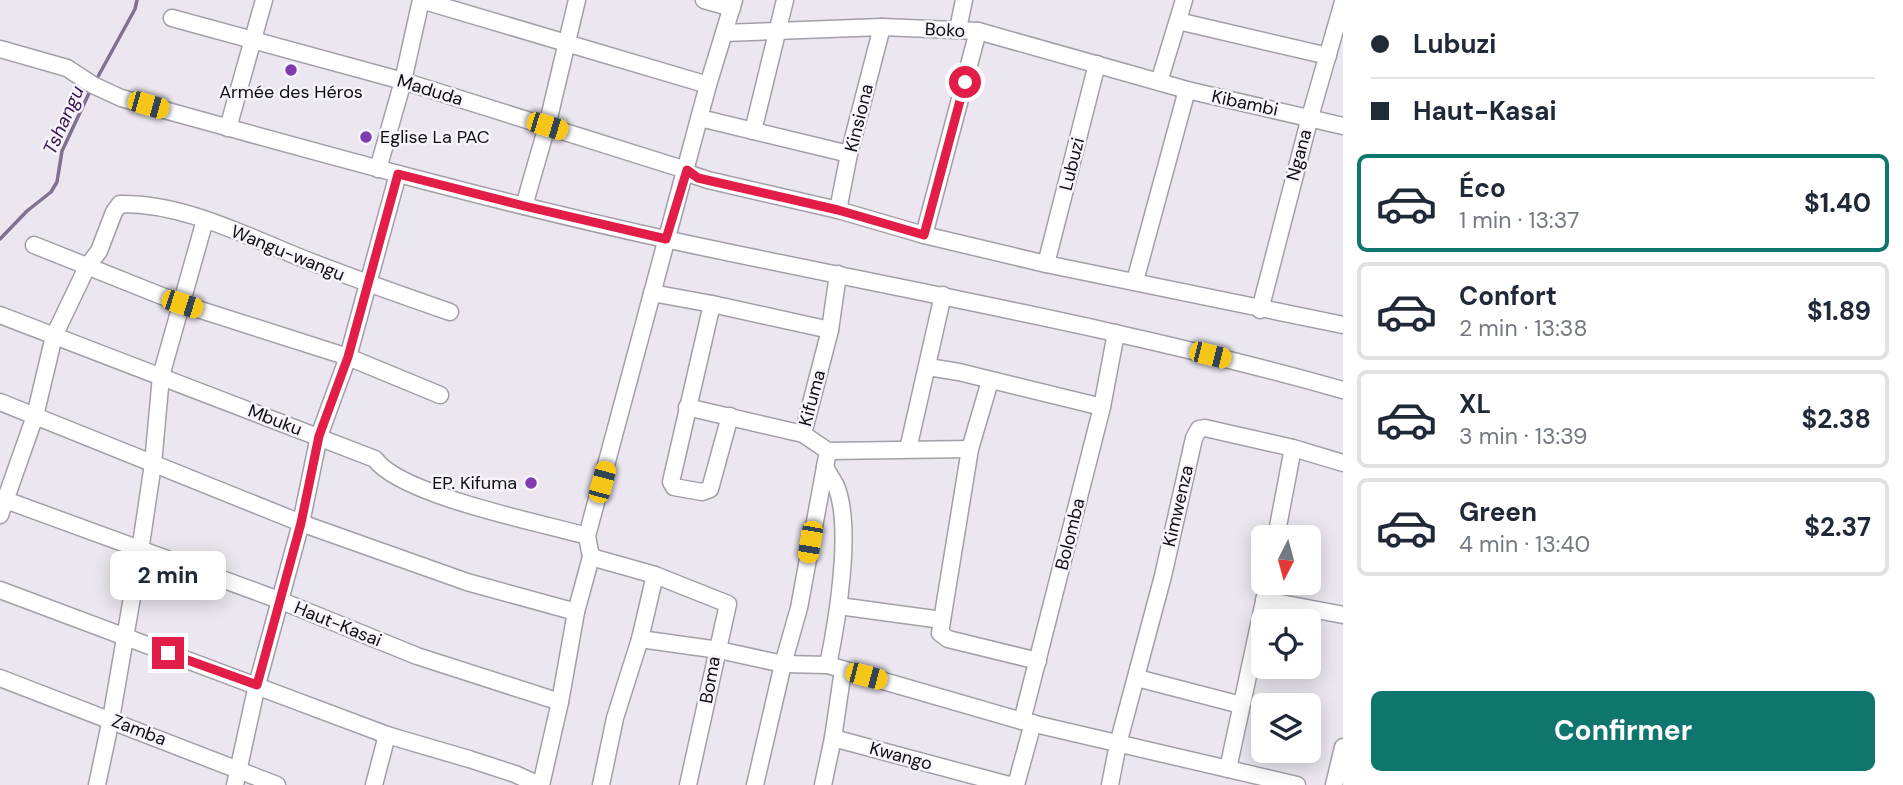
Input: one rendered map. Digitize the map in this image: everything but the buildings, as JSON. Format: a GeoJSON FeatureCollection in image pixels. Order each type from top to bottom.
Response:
{"type":"FeatureCollection","features":[{"type":"Feature","properties":{"kind":"street"},"geometry":{"type":"LineString","coordinates":[[228,128],[264,0]]}},
{"type":"Feature","properties":{"kind":"street"},"geometry":{"type":"LineString","coordinates":[[378,169],[403,81],[421,0],[708,85]]}},
{"type":"Feature","properties":{"kind":"street"},"geometry":{"type":"LineString","coordinates":[[524,206],[547,126],[577,0]]}},
{"type":"Feature","properties":{"kind":"street"},"geometry":{"type":"LineString","coordinates":[[0,590],[387,735],[515,774],[540,785],[560,702],[576,612],[591,557],[587,536],[708,85],[733,4],[704,0]]}},
{"type":"Feature","properties":{"kind":"street"},"geometry":{"type":"LineString","coordinates":[[753,131],[785,0]]}},
{"type":"Feature","properties":{"kind":"street"},"geometry":{"type":"LineString","coordinates":[[958,29],[964,0]]}},
{"type":"Feature","properties":{"kind":"street"},"geometry":{"type":"LineString","coordinates":[[1159,82],[1184,0]]}},
{"type":"Feature","properties":{"kind":"street","name":"Ngana"},"geometry":{"type":"LineString","coordinates":[[1260,310],[1343,2]]}},
{"type":"Feature","properties":{"kind":"street","name":"Maduda"},"geometry":{"type":"LineString","coordinates":[[172,18],[403,81],[687,170],[708,180],[838,210],[924,235],[1046,264],[1343,326]]}},
{"type":"Feature","properties":{"kind":"street"},"geometry":{"type":"LineString","coordinates":[[1178,20],[1328,56]]}},
{"type":"Feature","properties":{"kind":"street","name":"Boko"},"geometry":{"type":"LineString","coordinates":[[724,33],[882,27],[958,29],[978,32],[1159,82]]}},
{"type":"Feature","properties":{"kind":"street","name":"Kinsiona"},"geometry":{"type":"LineString","coordinates":[[838,210],[849,154],[882,27]]}},
{"type":"Feature","properties":{"kind":"street"},"geometry":{"type":"LineString","coordinates":[[924,235],[978,32]]}},
{"type":"Feature","properties":{"kind":"street"},"geometry":{"type":"LineString","coordinates":[[0,49],[68,68],[93,85],[121,98],[378,169],[666,239],[1116,332],[1343,390]]}},
{"type":"Feature","properties":{"kind":"street","name":"Lubuzi"},"geometry":{"type":"LineString","coordinates":[[1046,264],[1097,64]]}},
{"type":"Feature","properties":{"kind":"street","name":"Kibambi"},"geometry":{"type":"LineString","coordinates":[[1159,82],[1343,126]]}},
{"type":"Feature","properties":{"kind":"street"},"geometry":{"type":"LineString","coordinates":[[1135,281],[1188,90]]}},
{"type":"Feature","properties":{"kind":"street"},"geometry":{"type":"LineString","coordinates":[[700,118],[849,154]]}},
{"type":"Feature","properties":{"kind":"street"},"geometry":{"type":"LineString","coordinates":[[237,777],[257,685],[301,523],[319,436],[348,357],[398,174]]}},
{"type":"Feature","properties":{"kind":"street","name":"Wangu-wangu"},"geometry":{"type":"LineString","coordinates":[[87,267],[99,251],[114,212],[120,204],[142,204],[205,220],[367,284],[450,312]]}},
{"type":"Feature","properties":{"kind":"street"},"geometry":{"type":"LineString","coordinates":[[97,785],[140,551],[153,464],[161,376],[205,220]]}},
{"type":"Feature","properties":{"kind":"street"},"geometry":{"type":"LineString","coordinates":[[34,245],[182,304],[348,357],[440,395]]}},
{"type":"Feature","properties":{"kind":"street"},"geometry":{"type":"LineString","coordinates":[[2,504],[35,416],[54,336],[87,267]]}},
{"type":"Feature","properties":{"kind":"street","name":"Kifuma"},"geometry":{"type":"LineString","coordinates":[[687,407],[803,434],[830,330],[838,274]]}},
{"type":"Feature","properties":{"kind":"street"},"geometry":{"type":"LineString","coordinates":[[652,293],[830,330]]}},
{"type":"Feature","properties":{"kind":"street"},"geometry":{"type":"LineString","coordinates":[[908,449],[943,295]]}},
{"type":"Feature","properties":{"kind":"street"},"geometry":{"type":"LineString","coordinates":[[712,304],[671,482],[676,487],[702,492],[710,489],[730,416]]}},
{"type":"Feature","properties":{"kind":"street","name":"Mbuku"},"geometry":{"type":"LineString","coordinates":[[0,315],[375,459],[382,468],[434,495],[587,536]]}},
{"type":"Feature","properties":{"kind":"street","name":"Bolomba"},"geometry":{"type":"LineString","coordinates":[[1028,722],[1038,661],[1102,407],[1116,332]]}},
{"type":"Feature","properties":{"kind":"street"},"geometry":{"type":"LineString","coordinates":[[928,367],[1102,407]]}},
{"type":"Feature","properties":{"kind":"street"},"geometry":{"type":"LineString","coordinates":[[990,381],[970,449],[940,633],[943,637],[1038,661]]}},
{"type":"Feature","properties":{"kind":"street"},"geometry":{"type":"LineString","coordinates":[[0,402],[301,523],[467,582],[576,612]]}},
{"type":"Feature","properties":{"kind":"street","name":"Kimwenza"},"geometry":{"type":"LineString","coordinates":[[1110,785],[1194,438],[1199,429],[1205,428],[1293,447],[1343,463]]}},
{"type":"Feature","properties":{"kind":"street"},"geometry":{"type":"LineString","coordinates":[[803,434],[826,459],[840,502],[843,535],[834,738],[823,785]]}},
{"type":"Feature","properties":{"kind":"street"},"geometry":{"type":"LineString","coordinates":[[1278,525],[1293,447]]}},
{"type":"Feature","properties":{"kind":"street"},"geometry":{"type":"LineString","coordinates":[[826,459],[908,449],[970,449]]}},
{"type":"Feature","properties":{"kind":"street"},"geometry":{"type":"LineString","coordinates":[[755,785],[799,608],[826,459]]}},
{"type":"Feature","properties":{"kind":"street","name":"Haut-Kasai"},"geometry":{"type":"LineString","coordinates":[[2,504],[279,600],[417,656],[560,702]]}},
{"type":"Feature","properties":{"kind":"street"},"geometry":{"type":"LineString","coordinates":[[591,557],[655,575],[727,603],[719,650],[783,664],[836,668],[1028,722],[1297,785]]}},
{"type":"Feature","properties":{"kind":"street"},"geometry":{"type":"LineString","coordinates":[[601,785],[615,718],[640,639],[655,575]]}},
{"type":"Feature","properties":{"kind":"street"},"geometry":{"type":"LineString","coordinates":[[1228,769],[1265,595]]}},
{"type":"Feature","properties":{"kind":"street"},"geometry":{"type":"LineString","coordinates":[[1264,600],[1343,615]]}},
{"type":"Feature","properties":{"kind":"street"},"geometry":{"type":"LineString","coordinates":[[839,606],[942,620]]}},
{"type":"Feature","properties":{"kind":"street","name":"Boma"},"geometry":{"type":"LineString","coordinates":[[640,639],[719,650],[688,785]]}},
{"type":"Feature","properties":{"kind":"street","name":"Zamba"},"geometry":{"type":"LineString","coordinates":[[0,678],[111,719],[237,777],[277,785]]}},
{"type":"Feature","properties":{"kind":"street"},"geometry":{"type":"LineString","coordinates":[[1137,678],[1241,705]]}},
{"type":"Feature","properties":{"kind":"street"},"geometry":{"type":"LineString","coordinates":[[1016,785],[1028,722]]}},
{"type":"Feature","properties":{"kind":"street"},"geometry":{"type":"LineString","coordinates":[[374,785],[387,735]]}},
{"type":"Feature","properties":{"kind":"street","name":"Kwango"},"geometry":{"type":"LineString","coordinates":[[834,738],[1009,785]]}},
{"type":"Feature","properties":{"kind":"street"},"geometry":{"type":"LineString","coordinates":[[1334,785],[1343,747]]}},
{"type":"Feature","properties":{"kind":"waterway","name":"Tshangu"},"geometry":{"type":"LineString","coordinates":[[95,82],[135,9],[137,0]]}},
{"type":"Feature","properties":{"kind":"waterway","name":"Tshangu"},"geometry":{"type":"LineString","coordinates":[[0,239],[27,211],[51,192],[57,182],[62,151],[91,89]]}},
{"type":"Feature","properties":{"kind":"place","name":"Armée des Héros"},"geometry":{"type":"Point","coordinates":[291,70]}},
{"type":"Feature","properties":{"kind":"place","name":"Eglise La PAC"},"geometry":{"type":"Point","coordinates":[366,137]}},
{"type":"Feature","properties":{"kind":"place","name":"EP. Kifuma"},"geometry":{"type":"Point","coordinates":[531,483]}},
{"type":"Feature","properties":{"kind":"route"},"geometry":{"type":"LineString","coordinates":[[168,653],[257,685],[301,523],[319,436],[348,357],[398,174],[666,239],[687,170],[698,178],[838,210],[924,235],[965,82]]}}]}
